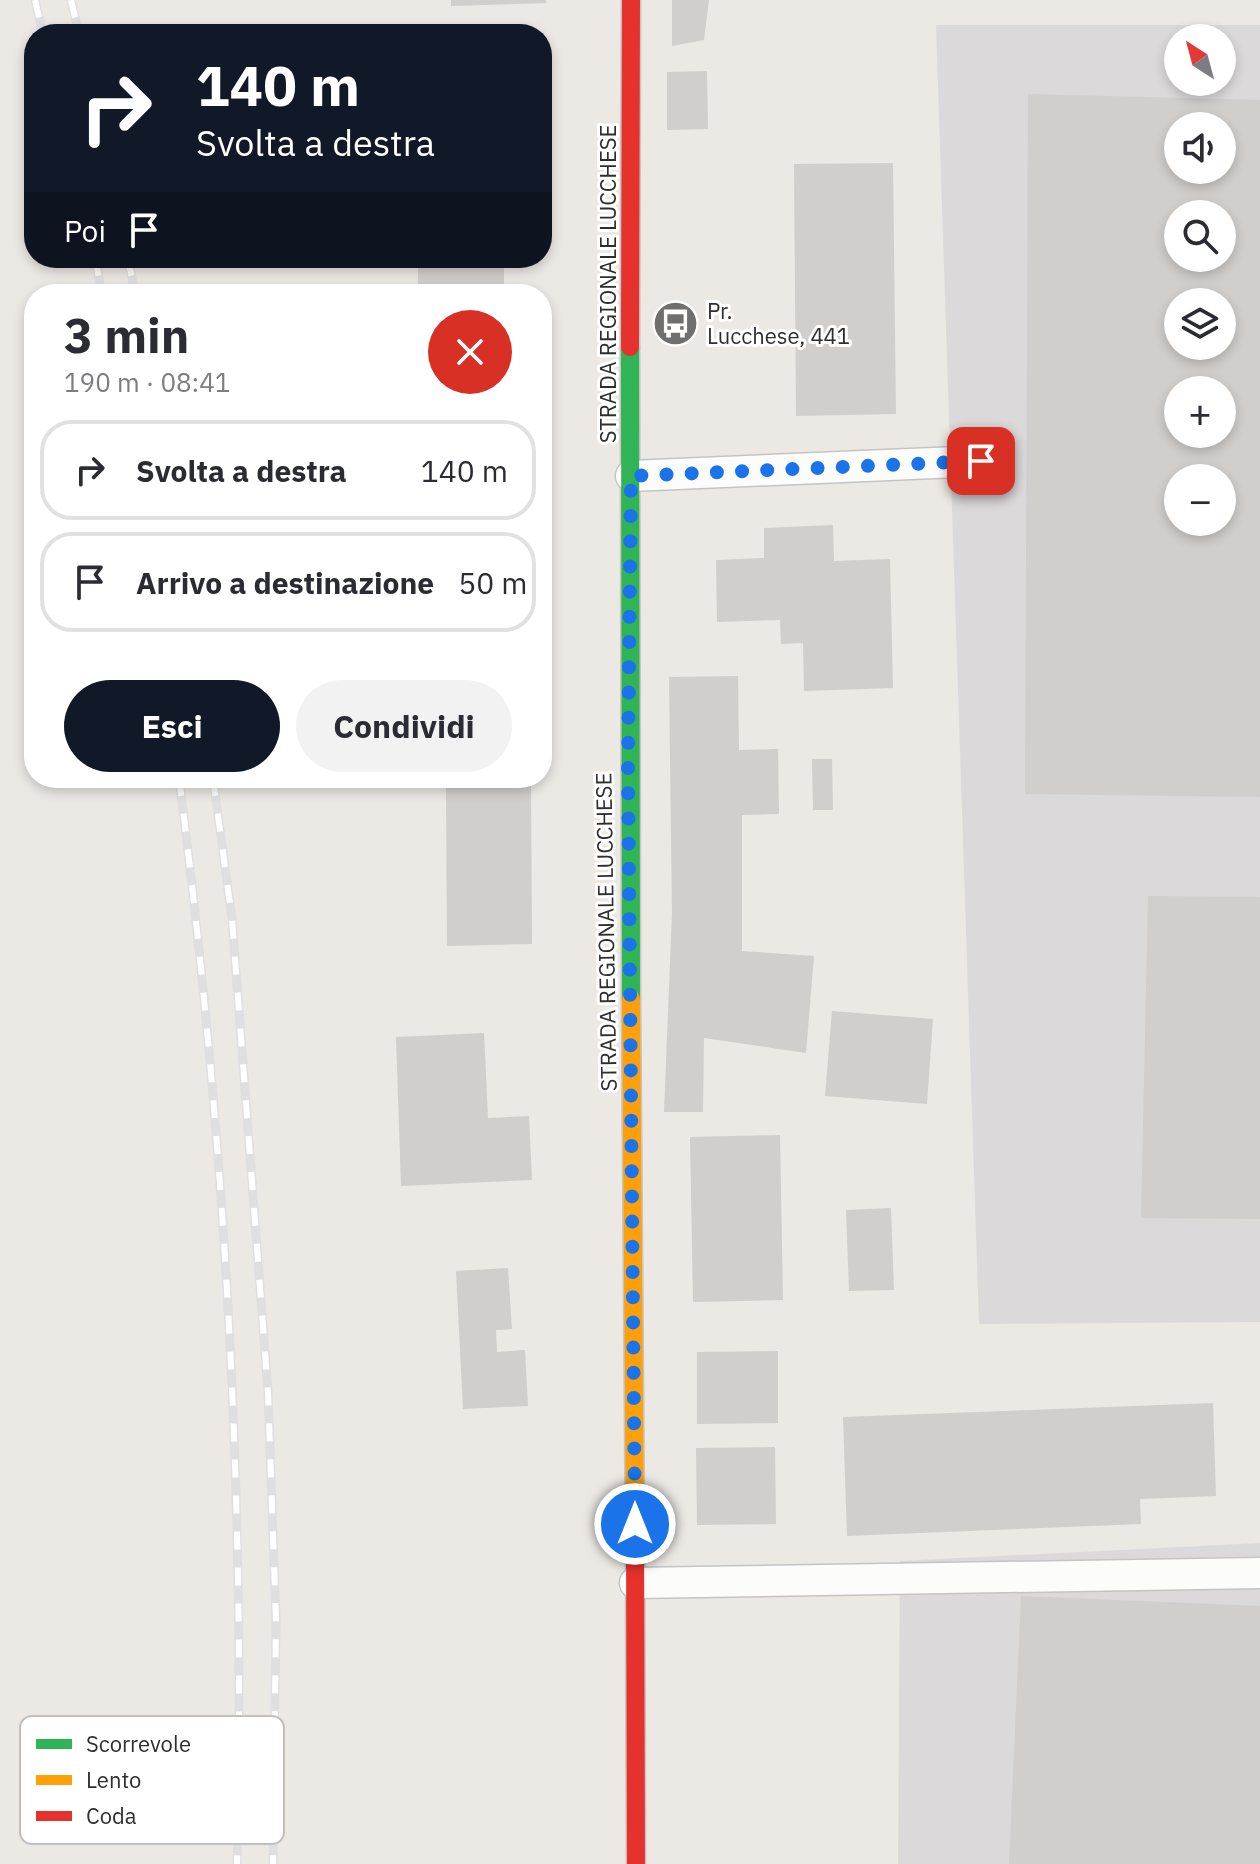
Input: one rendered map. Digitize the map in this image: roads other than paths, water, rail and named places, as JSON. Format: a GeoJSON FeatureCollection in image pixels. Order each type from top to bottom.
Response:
{"type":"FeatureCollection","features":[{"type":"Feature","properties":{"kind":"main road","name":"STRADA REGIONALE LUCCHESE"},"geometry":{"type":"LineString","coordinates":[[631,0],[628,770],[636,1864]]}},
{"type":"Feature","properties":{"kind":"lane"},"geometry":{"type":"LineString","coordinates":[[631,476],[981,461]]}},
{"type":"Feature","properties":{"kind":"lane"},"geometry":{"type":"LineString","coordinates":[[635,1583],[1260,1573]]}},
{"type":"Feature","properties":{"kind":"railway"},"geometry":{"type":"LineString","coordinates":[[35,0],[41,24]]}},
{"type":"Feature","properties":{"kind":"railway"},"geometry":{"type":"LineString","coordinates":[[71,0],[77,24]]}},
{"type":"Feature","properties":{"kind":"railway"},"geometry":{"type":"LineString","coordinates":[[97,268],[100,284]]}},
{"type":"Feature","properties":{"kind":"railway"},"geometry":{"type":"LineString","coordinates":[[130,268],[133,284]]}},
{"type":"Feature","properties":{"kind":"railway"},"geometry":{"type":"LineString","coordinates":[[180,788],[209,1048],[229,1320],[235,1456],[239,1716]]}},
{"type":"Feature","properties":{"kind":"railway"},"geometry":{"type":"LineString","coordinates":[[214,788],[232,919],[268,1392],[276,1620],[275,1716]]}},
{"type":"Feature","properties":{"kind":"railway"},"geometry":{"type":"LineString","coordinates":[[237,1844],[237,1864]]}},
{"type":"Feature","properties":{"kind":"railway"},"geometry":{"type":"LineString","coordinates":[[273,1844],[273,1864]]}},
{"type":"Feature","properties":{"kind":"place","name":"Pr. Lucchese, 441"},"geometry":{"type":"Point","coordinates":[676,324]}}]}
